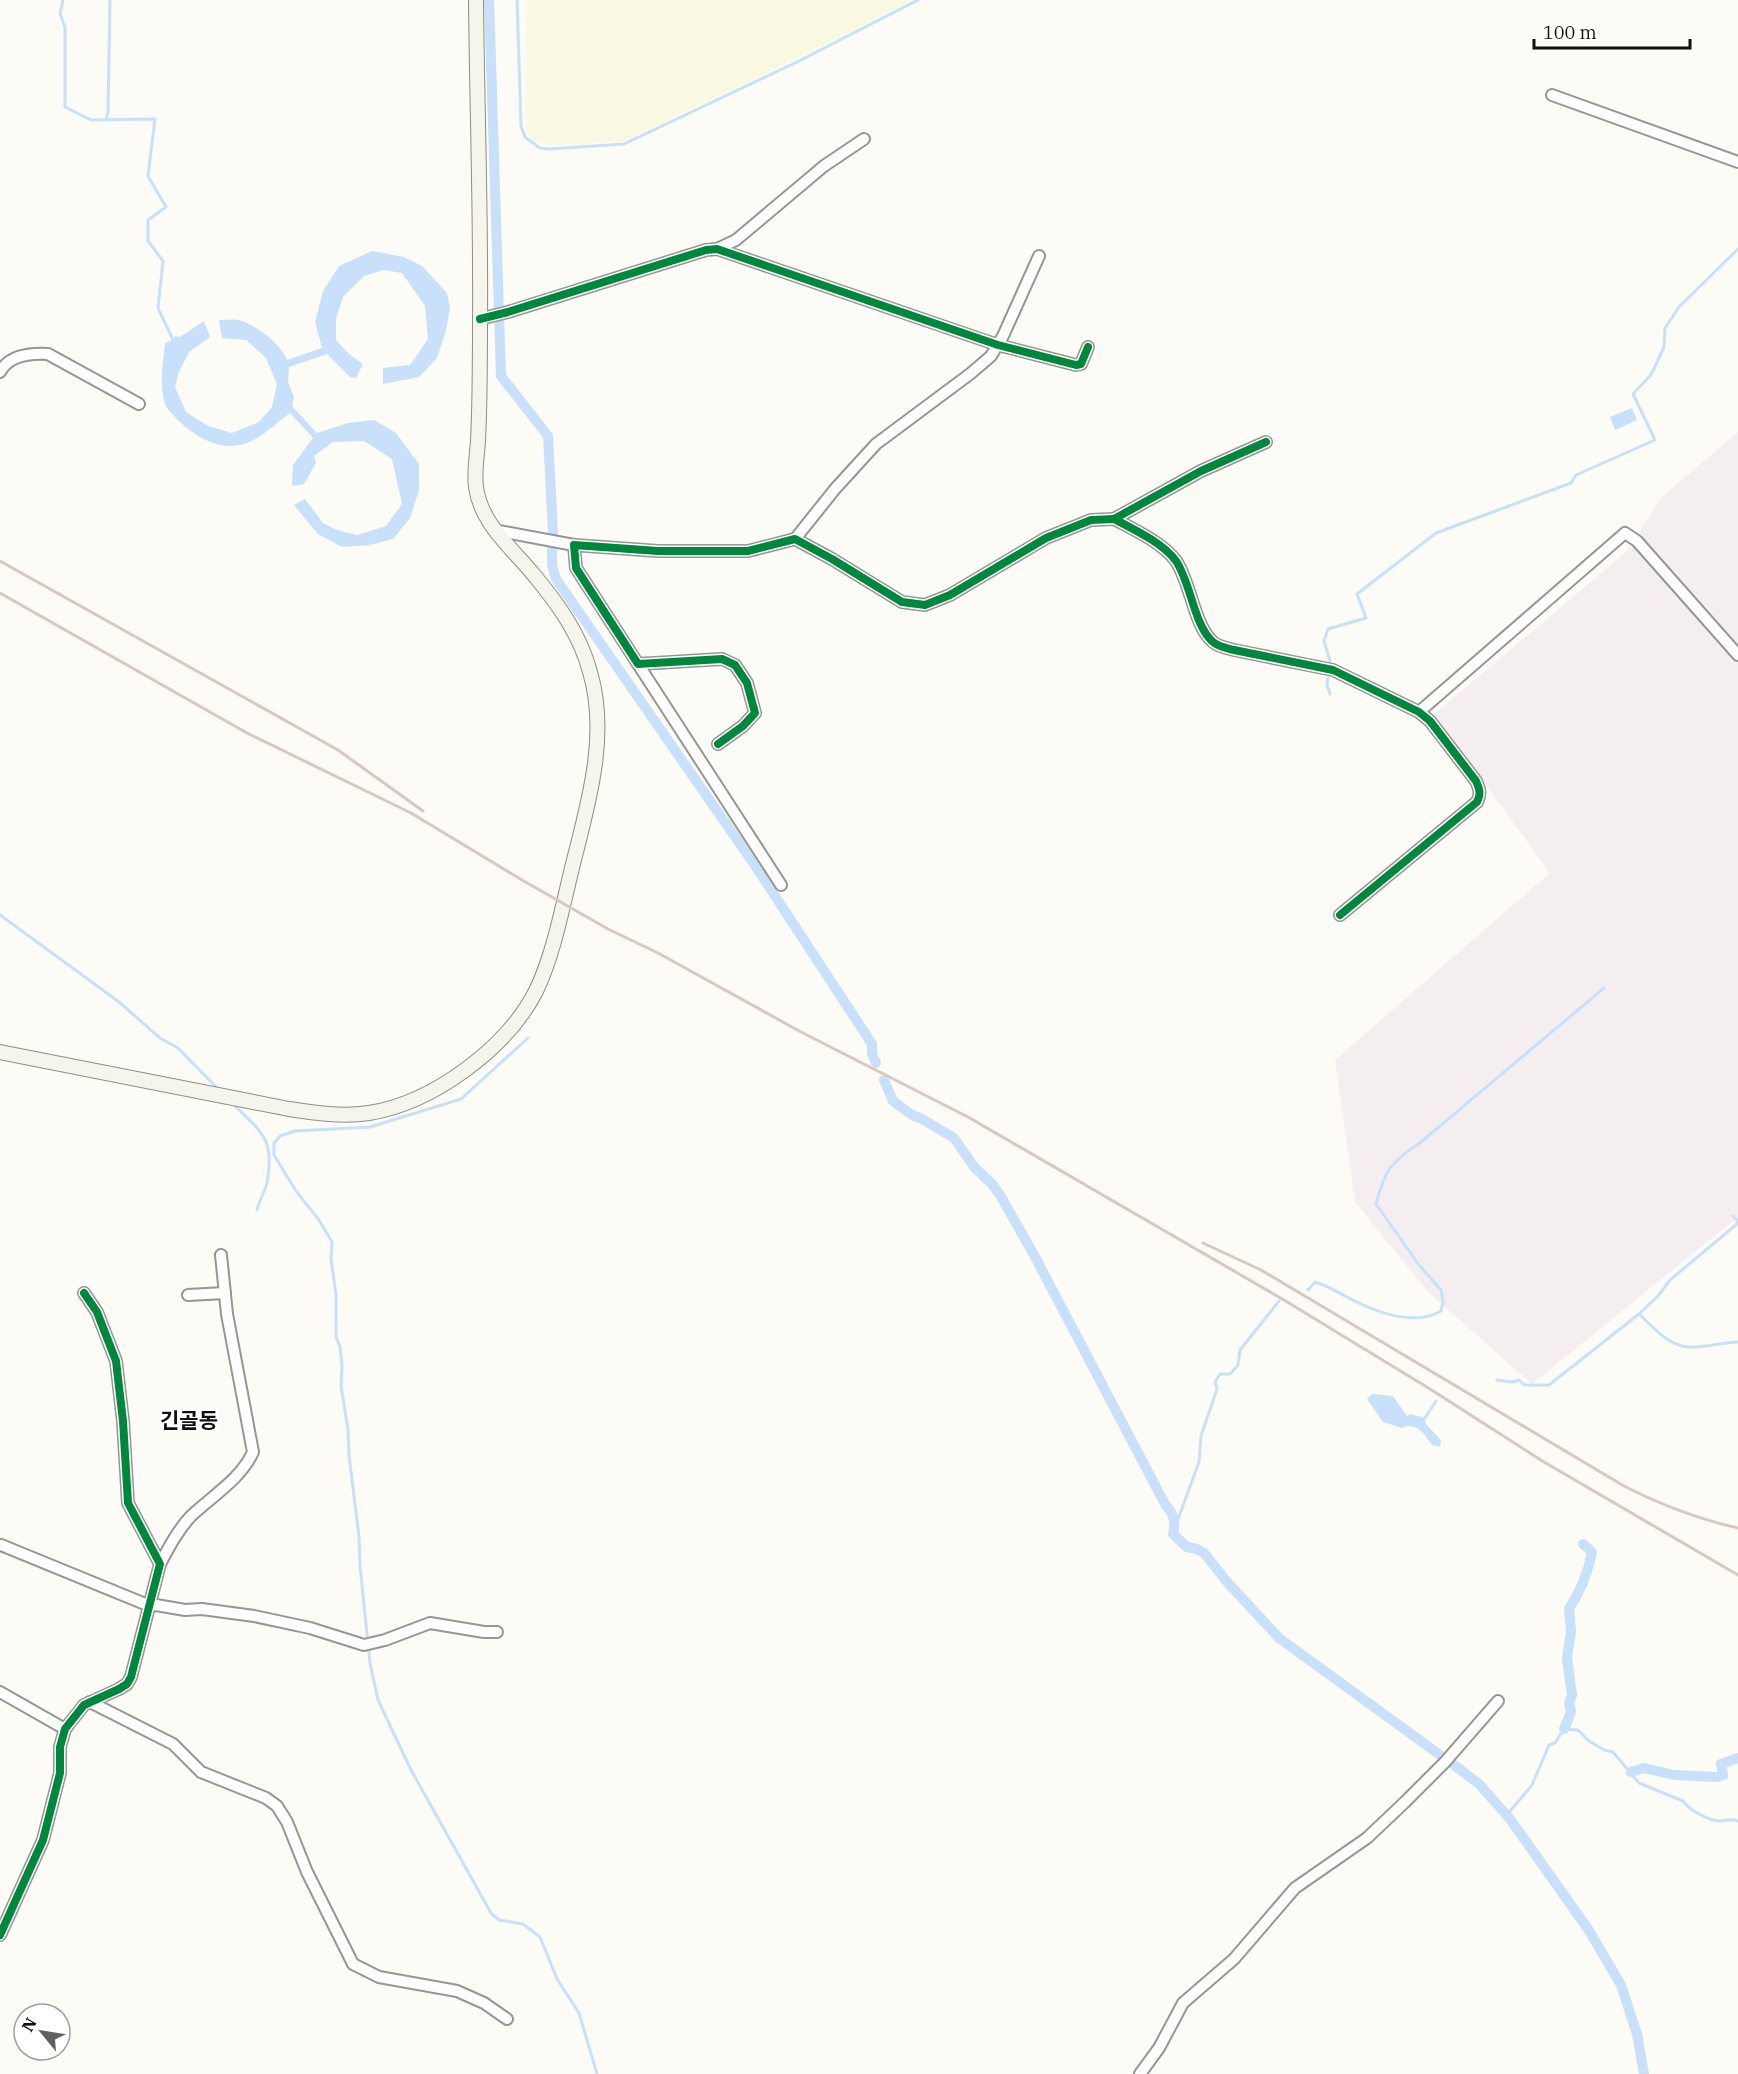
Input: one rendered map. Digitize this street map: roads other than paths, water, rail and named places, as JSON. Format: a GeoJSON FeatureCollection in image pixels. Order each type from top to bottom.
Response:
{"type":"FeatureCollection","features":[{"type":"Feature","properties":{"kind":"main road"},"geometry":{"type":"LineString","coordinates":[[0,1052],[316,1114],[345,1115],[382,1110],[418,1097],[453,1077],[504,1037],[520,1018],[536,990],[546,965],[586,812],[593,775],[597,729],[592,676],[573,628],[557,603],[494,530],[481,510],[475,484],[480,319],[476,0]]}},
{"type":"Feature","properties":{"kind":"street"},"geometry":{"type":"LineString","coordinates":[[1552,95],[1738,162]]}},
{"type":"Feature","properties":{"kind":"street"},"geometry":{"type":"LineString","coordinates":[[480,319],[706,250],[717,249],[736,240],[824,166],[864,139]]}},
{"type":"Feature","properties":{"kind":"street"},"geometry":{"type":"LineString","coordinates":[[717,249],[998,345],[1076,365],[1081,364],[1088,347]]}},
{"type":"Feature","properties":{"kind":"street"},"geometry":{"type":"LineString","coordinates":[[494,530],[574,545],[658,551],[748,551],[795,539],[835,489],[876,444],[991,356],[1039,256]]}},
{"type":"Feature","properties":{"kind":"street"},"geometry":{"type":"LineString","coordinates":[[0,372],[14,358],[34,353],[48,354],[140,404]]}},
{"type":"Feature","properties":{"kind":"street"},"geometry":{"type":"LineString","coordinates":[[795,539],[902,602],[925,605],[950,596],[1046,538],[1091,520],[1113,519],[1201,471],[1266,442]]}},
{"type":"Feature","properties":{"kind":"street"},"geometry":{"type":"LineString","coordinates":[[1113,519],[1142,535],[1174,558],[1185,576],[1198,618],[1210,640],[1219,646],[1333,670],[1419,712],[1430,722],[1476,781],[1480,795],[1477,802],[1340,915]]}},
{"type":"Feature","properties":{"kind":"street"},"geometry":{"type":"LineString","coordinates":[[1419,712],[1625,533],[1637,541],[1738,655]]}},
{"type":"Feature","properties":{"kind":"street"},"geometry":{"type":"LineString","coordinates":[[574,545],[576,568],[782,885]]}},
{"type":"Feature","properties":{"kind":"street"},"geometry":{"type":"LineString","coordinates":[[638,664],[722,659],[735,665],[747,683],[755,713],[743,726],[718,744]]}},
{"type":"Feature","properties":{"kind":"street"},"geometry":{"type":"LineString","coordinates":[[0,1935],[43,1840],[60,1773],[60,1747],[65,1729],[84,1705],[119,1689],[132,1677],[160,1564],[174,1539],[190,1518],[234,1479],[249,1462],[253,1452],[225,1293],[221,1255]]}},
{"type":"Feature","properties":{"kind":"street"},"geometry":{"type":"LineString","coordinates":[[84,1293],[97,1312],[116,1361],[123,1422],[128,1503],[160,1564]]}},
{"type":"Feature","properties":{"kind":"street"},"geometry":{"type":"LineString","coordinates":[[188,1294],[225,1293]]}},
{"type":"Feature","properties":{"kind":"street"},"geometry":{"type":"LineString","coordinates":[[2,1545],[150,1606],[185,1610],[202,1609],[254,1616],[310,1628],[364,1645],[385,1641],[430,1623],[497,1632]]}},
{"type":"Feature","properties":{"kind":"street"},"geometry":{"type":"LineString","coordinates":[[0,1692],[65,1729]]}},
{"type":"Feature","properties":{"kind":"street"},"geometry":{"type":"LineString","coordinates":[[1140,2074],[1159,2048],[1183,2003],[1234,1959],[1295,1888],[1367,1838],[1405,1802],[1445,1762],[1498,1701]]}},
{"type":"Feature","properties":{"kind":"street"},"geometry":{"type":"LineString","coordinates":[[90,1702],[172,1744],[201,1772],[266,1798],[277,1806],[287,1822],[307,1872],[353,1964],[380,1977],[457,1991],[484,2003],[507,2019]]}},
{"type":"Feature","properties":{"kind":"water"},"geometry":{"type":"Polygon","coordinates":[[[372,251],[404,257],[422,266],[447,293],[450,308],[446,331],[437,358],[419,377],[383,384],[383,368],[410,365],[428,339],[425,306],[402,273],[383,270],[364,276],[343,297],[336,318],[336,340],[349,354],[363,364],[356,378],[350,377],[327,354],[289,367],[288,382],[294,397],[292,406],[317,433],[348,423],[374,420],[396,433],[419,464],[419,490],[410,518],[393,539],[370,545],[342,547],[318,534],[294,505],[305,499],[323,523],[337,530],[357,535],[386,526],[402,504],[392,459],[364,441],[333,442],[314,456],[316,463],[304,484],[292,486],[293,465],[313,438],[290,413],[247,443],[229,446],[211,442],[186,428],[166,407],[162,389],[163,358],[165,343],[173,340],[175,336],[180,337],[204,321],[210,337],[189,352],[179,372],[175,387],[186,412],[208,426],[232,433],[259,422],[272,407],[277,384],[266,358],[246,340],[222,338],[219,320],[239,320],[253,326],[274,342],[287,360],[322,348],[315,322],[323,291],[339,266],[372,251]]]}},
{"type":"Feature","properties":{"kind":"water"},"geometry":{"type":"Polygon","coordinates":[[[1632,408],[1637,420],[1615,430],[1610,417],[1632,408]]]}},
{"type":"Feature","properties":{"kind":"water"},"geometry":{"type":"Polygon","coordinates":[[[1372,1394],[1393,1396],[1407,1416],[1410,1414],[1425,1418],[1425,1423],[1441,1440],[1440,1447],[1432,1445],[1423,1433],[1412,1426],[1402,1428],[1383,1422],[1367,1399],[1372,1394]]]}},
{"type":"Feature","properties":{"kind":"waterway"},"geometry":{"type":"LineString","coordinates":[[63,0],[60,14],[65,27],[65,107],[91,120],[155,119],[148,176],[166,207],[148,220],[148,241],[163,261],[158,308],[173,340]]}},
{"type":"Feature","properties":{"kind":"waterway"},"geometry":{"type":"LineString","coordinates":[[106,120],[110,0]]}},
{"type":"Feature","properties":{"kind":"waterway"},"geometry":{"type":"LineString","coordinates":[[489,0],[501,376],[548,436],[553,532]]}},
{"type":"Feature","properties":{"kind":"waterway"},"geometry":{"type":"LineString","coordinates":[[517,0],[521,126],[525,137],[540,148],[549,149],[624,144],[799,61],[918,0]]}},
{"type":"Feature","properties":{"kind":"waterway"},"geometry":{"type":"LineString","coordinates":[[1330,661],[1324,641],[1328,629],[1366,618],[1357,594],[1436,533],[1571,483],[1576,475],[1655,440],[1633,394],[1651,375],[1664,347],[1665,328],[1679,307],[1738,249]]}},
{"type":"Feature","properties":{"kind":"waterway"},"geometry":{"type":"LineString","coordinates":[[552,550],[552,565],[556,579],[756,867],[872,1044],[872,1054],[876,1063]]}},
{"type":"Feature","properties":{"kind":"waterway"},"geometry":{"type":"LineString","coordinates":[[1328,678],[1327,685],[1330,694]]}},
{"type":"Feature","properties":{"kind":"waterway"},"geometry":{"type":"LineString","coordinates":[[0,915],[119,1002],[160,1038],[178,1048],[220,1091]]}},
{"type":"Feature","properties":{"kind":"waterway"},"geometry":{"type":"LineString","coordinates":[[1308,1290],[1315,1282],[1370,1308],[1401,1317],[1422,1317],[1441,1311],[1443,1301],[1441,1290],[1419,1265],[1376,1204],[1386,1174],[1402,1156],[1604,988]]}},
{"type":"Feature","properties":{"kind":"waterway"},"geometry":{"type":"LineString","coordinates":[[528,1038],[461,1099],[370,1127],[295,1131],[280,1136],[274,1143],[274,1155],[332,1242],[336,1337],[340,1347],[342,1365],[341,1386],[348,1430],[370,1663],[378,1700],[411,1770],[491,1913],[499,1920],[523,1924],[540,1937],[557,1979],[579,2013],[597,2074]]}},
{"type":"Feature","properties":{"kind":"waterway"},"geometry":{"type":"LineString","coordinates":[[884,1080],[893,1101],[912,1115],[954,1138],[975,1168],[1000,1195],[1033,1253],[1166,1506],[1173,1515],[1173,1534],[1187,1547],[1204,1553],[1228,1583],[1279,1638],[1440,1755]]}},
{"type":"Feature","properties":{"kind":"waterway"},"geometry":{"type":"LineString","coordinates":[[233,1104],[259,1130],[267,1146],[269,1156],[267,1183],[257,1210]]}},
{"type":"Feature","properties":{"kind":"waterway"},"geometry":{"type":"LineString","coordinates":[[1639,1314],[1658,1296],[1670,1280],[1737,1224],[1733,1216]]}},
{"type":"Feature","properties":{"kind":"waterway"},"geometry":{"type":"LineString","coordinates":[[1177,1522],[1199,1462],[1201,1436],[1217,1389],[1215,1382],[1220,1374],[1230,1374],[1238,1365],[1240,1350],[1279,1301]]}},
{"type":"Feature","properties":{"kind":"waterway"},"geometry":{"type":"LineString","coordinates":[[1497,1380],[1512,1382],[1519,1380],[1524,1385],[1549,1385],[1639,1314],[1668,1340],[1682,1346],[1702,1347],[1738,1342]]}},
{"type":"Feature","properties":{"kind":"waterway"},"geometry":{"type":"LineString","coordinates":[[1425,1418],[1436,1401]]}},
{"type":"Feature","properties":{"kind":"waterway"},"geometry":{"type":"LineString","coordinates":[[1564,1729],[1571,1712],[1569,1703],[1572,1695],[1567,1658],[1571,1631],[1569,1609],[1583,1582],[1592,1552],[1583,1544]]}},
{"type":"Feature","properties":{"kind":"waterway"},"geometry":{"type":"LineString","coordinates":[[1510,1811],[1532,1785],[1549,1745],[1555,1743],[1564,1729],[1578,1730],[1589,1741],[1604,1750],[1613,1752],[1639,1783],[1683,1801],[1694,1811],[1709,1819],[1738,1821]]}},
{"type":"Feature","properties":{"kind":"waterway"},"geometry":{"type":"LineString","coordinates":[[1631,1772],[1644,1768],[1674,1775],[1717,1777],[1723,1775],[1721,1764],[1738,1758]]}},
{"type":"Feature","properties":{"kind":"waterway"},"geometry":{"type":"LineString","coordinates":[[1454,1765],[1479,1784],[1510,1819],[1588,1929],[1621,1985],[1637,2034],[1644,2074]]}},
{"type":"Feature","properties":{"kind":"railway"},"geometry":{"type":"LineString","coordinates":[[0,561],[338,750],[423,811]]}},
{"type":"Feature","properties":{"kind":"railway"},"geometry":{"type":"LineString","coordinates":[[0,593],[247,733],[411,813],[608,929],[658,953],[801,1032],[968,1117],[1284,1300],[1544,1462],[1738,1575]]}},
{"type":"Feature","properties":{"kind":"railway"},"geometry":{"type":"LineString","coordinates":[[1203,1243],[1261,1270],[1624,1486],[1680,1511],[1738,1528]]}},
{"type":"Feature","properties":{"kind":"district","name":"긴골동"},"geometry":{"type":"Point","coordinates":[189,1421]}}]}
